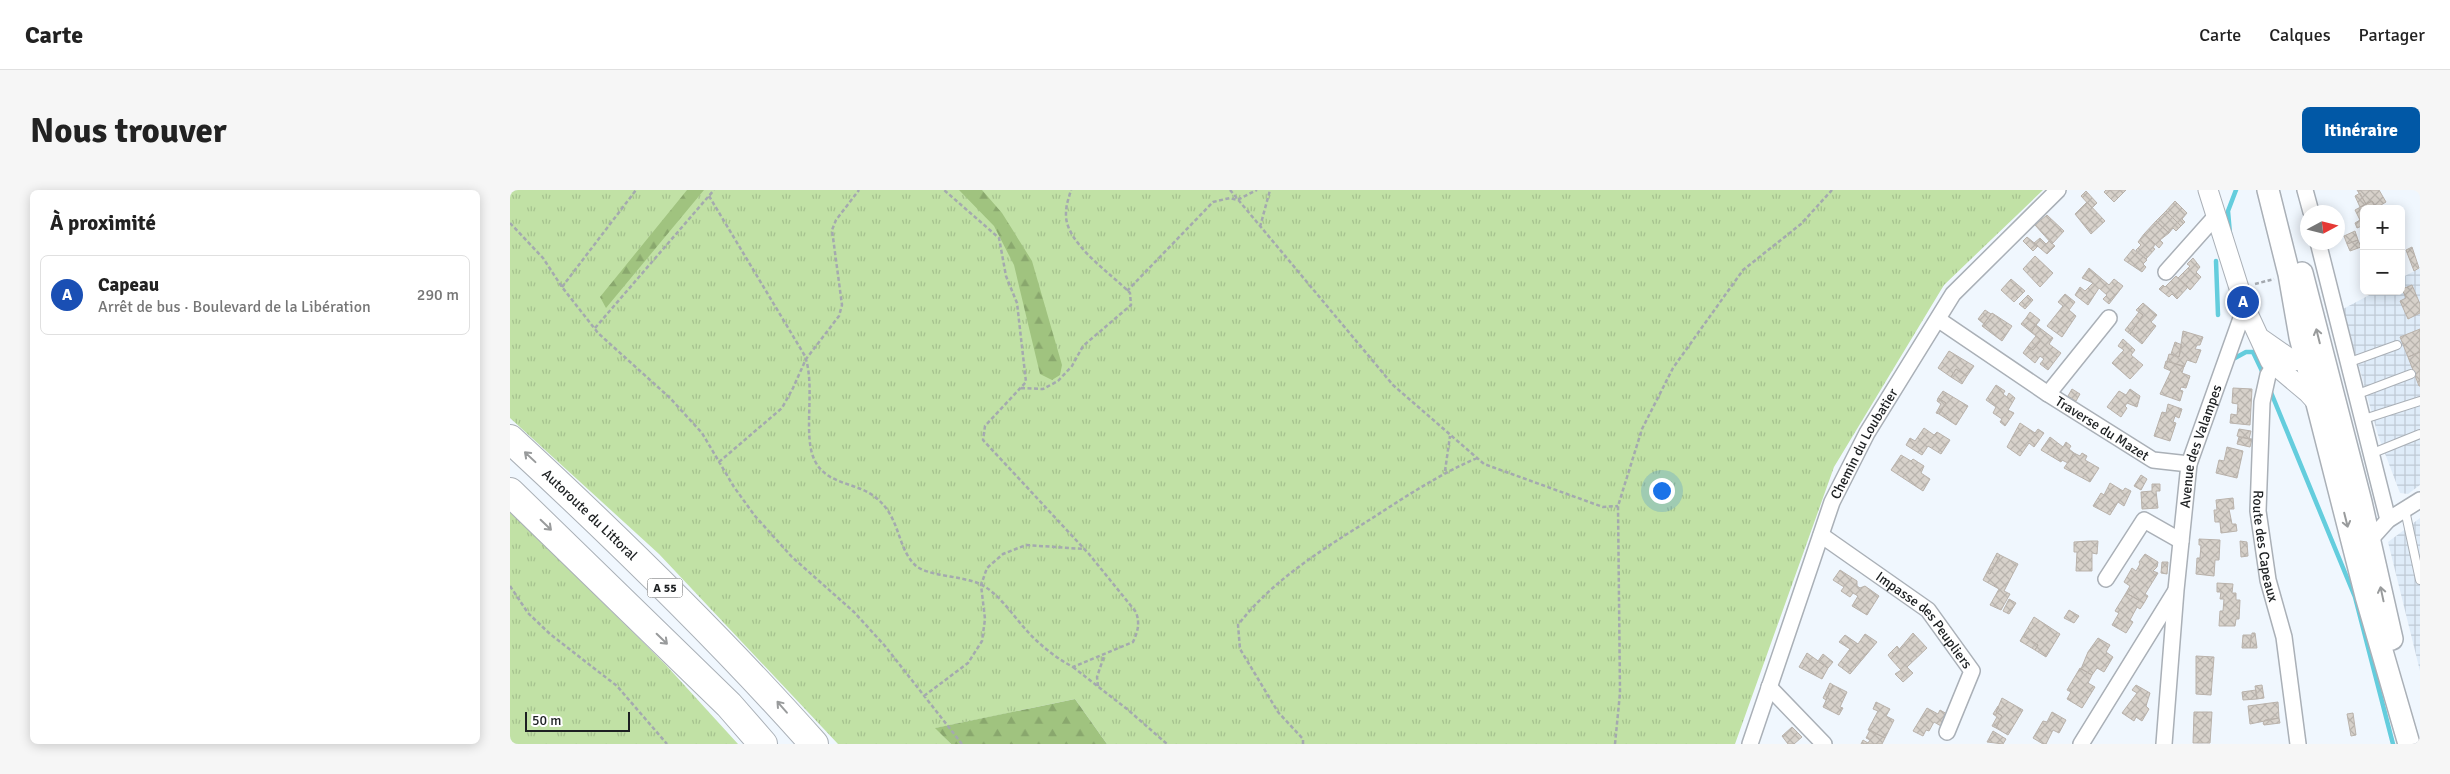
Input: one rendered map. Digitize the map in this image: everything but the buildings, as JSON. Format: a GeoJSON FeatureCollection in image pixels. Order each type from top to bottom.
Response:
{"type":"FeatureCollection","features":[{"type":"Feature","properties":{"kind":"highway","name":"Autoroute du Littoral"},"geometry":{"type":"LineString","coordinates":[[510,439],[573,497],[757,680],[814,744]]}},
{"type":"Feature","properties":{"kind":"highway","name":"A 55"},"geometry":{"type":"LineString","coordinates":[[510,492],[729,705],[763,744]]}},
{"type":"Feature","properties":{"kind":"main road"},"geometry":{"type":"LineString","coordinates":[[2268,190],[2290,274],[2307,361],[2366,596],[2409,744]]}},
{"type":"Feature","properties":{"kind":"main road"},"geometry":{"type":"LineString","coordinates":[[2281,190],[2362,506],[2414,744]]}},
{"type":"Feature","properties":{"kind":"street","name":"Chemin du Loubatier"},"geometry":{"type":"LineString","coordinates":[[1750,744],[1832,502],[1868,433],[1939,320],[1953,294],[2058,190]]}},
{"type":"Feature","properties":{"kind":"street"},"geometry":{"type":"LineString","coordinates":[[2208,190],[2245,307],[2270,361],[2274,356]]}},
{"type":"Feature","properties":{"kind":"street"},"geometry":{"type":"LineString","coordinates":[[2305,190],[2308,205]]}},
{"type":"Feature","properties":{"kind":"street"},"geometry":{"type":"LineString","coordinates":[[2166,272],[2215,217]]}},
{"type":"Feature","properties":{"kind":"street"},"geometry":{"type":"LineString","coordinates":[[2320,250],[2373,453],[2388,520]]}},
{"type":"Feature","properties":{"kind":"street","name":"Avenue des Valampes"},"geometry":{"type":"LineString","coordinates":[[2164,744],[2176,590],[2189,464],[2245,307]]}},
{"type":"Feature","properties":{"kind":"street","name":"Traverse du Mazet"},"geometry":{"type":"LineString","coordinates":[[2048,394],[2109,318]]}},
{"type":"Feature","properties":{"kind":"street","name":"Traverse du Mazet"},"geometry":{"type":"LineString","coordinates":[[1939,320],[2048,394],[2153,460],[2189,464]]}},
{"type":"Feature","properties":{"kind":"street"},"geometry":{"type":"LineString","coordinates":[[2274,356],[2307,361],[2321,372],[2352,489],[2362,506],[2388,520]]}},
{"type":"Feature","properties":{"kind":"street"},"geometry":{"type":"LineString","coordinates":[[2274,356],[2318,404]]}},
{"type":"Feature","properties":{"kind":"street","name":"Route des Capeaux"},"geometry":{"type":"LineString","coordinates":[[2274,356],[2262,402],[2258,511],[2268,580],[2284,637],[2298,744]]}},
{"type":"Feature","properties":{"kind":"street"},"geometry":{"type":"LineString","coordinates":[[2370,540],[2388,520],[2420,500]]}},
{"type":"Feature","properties":{"kind":"street"},"geometry":{"type":"LineString","coordinates":[[2106,579],[2144,520],[2181,541]]}},
{"type":"Feature","properties":{"kind":"street","name":"Impasse des Peupliers"},"geometry":{"type":"LineString","coordinates":[[1821,535],[1928,610],[1972,671],[1947,732]]}},
{"type":"Feature","properties":{"kind":"street","name":"Avenue des Valampes"},"geometry":{"type":"LineString","coordinates":[[2081,744],[2176,590]]}},
{"type":"Feature","properties":{"kind":"street"},"geometry":{"type":"LineString","coordinates":[[1769,687],[1824,744]]}},
{"type":"Feature","properties":{"kind":"lane"},"geometry":{"type":"LineString","coordinates":[[2350,362],[2397,345]]}},
{"type":"Feature","properties":{"kind":"lane"},"geometry":{"type":"LineString","coordinates":[[2358,394],[2411,374]]}},
{"type":"Feature","properties":{"kind":"lane"},"geometry":{"type":"LineString","coordinates":[[2364,419],[2420,401]]}},
{"type":"Feature","properties":{"kind":"lane"},"geometry":{"type":"LineString","coordinates":[[2373,453],[2420,434]]}},
{"type":"Feature","properties":{"kind":"lane"},"geometry":{"type":"LineString","coordinates":[[2404,510],[2420,580]]}},
{"type":"Feature","properties":{"kind":"path"},"geometry":{"type":"LineString","coordinates":[[562,287],[636,190]]}},
{"type":"Feature","properties":{"kind":"path"},"geometry":{"type":"LineString","coordinates":[[595,328],[714,190]]}},
{"type":"Feature","properties":{"kind":"path"},"geometry":{"type":"LineString","coordinates":[[719,462],[782,408],[806,359],[839,316],[842,305],[832,230],[836,220],[859,190]]}},
{"type":"Feature","properties":{"kind":"path"},"geometry":{"type":"LineString","coordinates":[[944,190],[999,238],[1006,276],[1017,303],[1026,382],[985,426],[984,440],[1084,549],[1136,612],[1139,622],[1133,642],[1073,667]]}},
{"type":"Feature","properties":{"kind":"path"},"geometry":{"type":"LineString","coordinates":[[1020,388],[1043,389],[1058,381],[1072,366],[1083,346],[1131,305],[1128,291],[1087,256],[1070,229],[1065,214],[1071,190]]}},
{"type":"Feature","properties":{"kind":"path"},"geometry":{"type":"LineString","coordinates":[[1230,190],[1393,386],[1484,464],[1603,507],[1618,506]]}},
{"type":"Feature","properties":{"kind":"path"},"geometry":{"type":"LineString","coordinates":[[1128,291],[1213,202],[1230,198],[1237,200],[1257,190]]}},
{"type":"Feature","properties":{"kind":"path"},"geometry":{"type":"LineString","coordinates":[[1260,227],[1270,190]]}},
{"type":"Feature","properties":{"kind":"path"},"geometry":{"type":"LineString","coordinates":[[1615,744],[1620,693],[1618,506],[1642,429],[1673,368],[1743,270],[1800,224],[1832,190]]}},
{"type":"Feature","properties":{"kind":"path"},"geometry":{"type":"LineString","coordinates":[[710,196],[783,316],[806,359],[811,394],[810,447],[815,462],[833,479],[874,496],[888,510],[898,526],[906,552],[916,566],[981,585],[1003,603],[1050,653],[1098,686],[1167,744]]}},
{"type":"Feature","properties":{"kind":"path"},"geometry":{"type":"LineString","coordinates":[[510,223],[543,258],[562,287],[595,328],[670,398],[702,433],[755,516],[792,557],[854,612],[885,646],[962,744]]}},
{"type":"Feature","properties":{"kind":"path"},"geometry":{"type":"LineString","coordinates":[[2239,288],[2290,274]]}},
{"type":"Feature","properties":{"kind":"path"},"geometry":{"type":"LineString","coordinates":[[1445,472],[1451,435]]}},
{"type":"Feature","properties":{"kind":"path"},"geometry":{"type":"LineString","coordinates":[[1304,744],[1303,738],[1278,712],[1240,649],[1238,626],[1255,602],[1318,553],[1445,472],[1477,458]]}},
{"type":"Feature","properties":{"kind":"path"},"geometry":{"type":"LineString","coordinates":[[924,696],[968,663],[982,641],[985,619],[981,585],[987,568],[1003,554],[1026,545],[1084,549]]}},
{"type":"Feature","properties":{"kind":"path"},"geometry":{"type":"LineString","coordinates":[[510,586],[528,613],[550,634],[617,686],[667,744]]}},
{"type":"Feature","properties":{"kind":"path"},"geometry":{"type":"LineString","coordinates":[[1098,686],[1097,677],[1105,655]]}},
{"type":"Feature","properties":{"kind":"shaded area"},"geometry":{"type":"Polygon","coordinates":[[[2420,268],[2420,485],[2408,494],[2400,493],[2378,435],[2343,309],[2369,295],[2405,295],[2405,276],[2420,268]]]}},
{"type":"Feature","properties":{"kind":"shaded area"},"geometry":{"type":"Polygon","coordinates":[[[2420,518],[2420,671],[2388,542],[2420,518]]]}},
{"type":"Feature","properties":{"kind":"green space"},"geometry":{"type":"Polygon","coordinates":[[[510,190],[2043,190],[1944,285],[1834,467],[1735,744],[1107,744],[1075,699],[936,728],[951,744],[838,744],[659,554],[510,418],[510,190]]]}},
{"type":"Feature","properties":{"kind":"green space"},"geometry":{"type":"Polygon","coordinates":[[[687,190],[704,190],[606,308],[600,297],[687,190]]]}},
{"type":"Feature","properties":{"kind":"green space"},"geometry":{"type":"Polygon","coordinates":[[[959,190],[982,190],[1002,213],[1032,261],[1062,365],[1060,375],[1052,380],[1040,374],[1014,265],[994,226],[959,190]]]}},
{"type":"Feature","properties":{"kind":"green space"},"geometry":{"type":"Polygon","coordinates":[[[510,511],[665,664],[738,744],[510,744],[510,511]]]}},
{"type":"Feature","properties":{"kind":"green space"},"geometry":{"type":"Polygon","coordinates":[[[1075,699],[1107,744],[951,744],[935,728],[1075,699]]]}},
{"type":"Feature","properties":{"kind":"waterway"},"geometry":{"type":"LineString","coordinates":[[2230,234],[2228,211],[2236,190]]}},
{"type":"Feature","properties":{"kind":"waterway"},"geometry":{"type":"LineString","coordinates":[[2216,261],[2218,315]]}},
{"type":"Feature","properties":{"kind":"waterway"},"geometry":{"type":"LineString","coordinates":[[2235,358],[2246,352],[2253,352],[2262,371]]}},
{"type":"Feature","properties":{"kind":"waterway"},"geometry":{"type":"LineString","coordinates":[[2270,390],[2355,597],[2393,744]]}},
{"type":"Feature","properties":{"kind":"place","name":"Capeau"},"geometry":{"type":"Point","coordinates":[2243,302]}}]}
